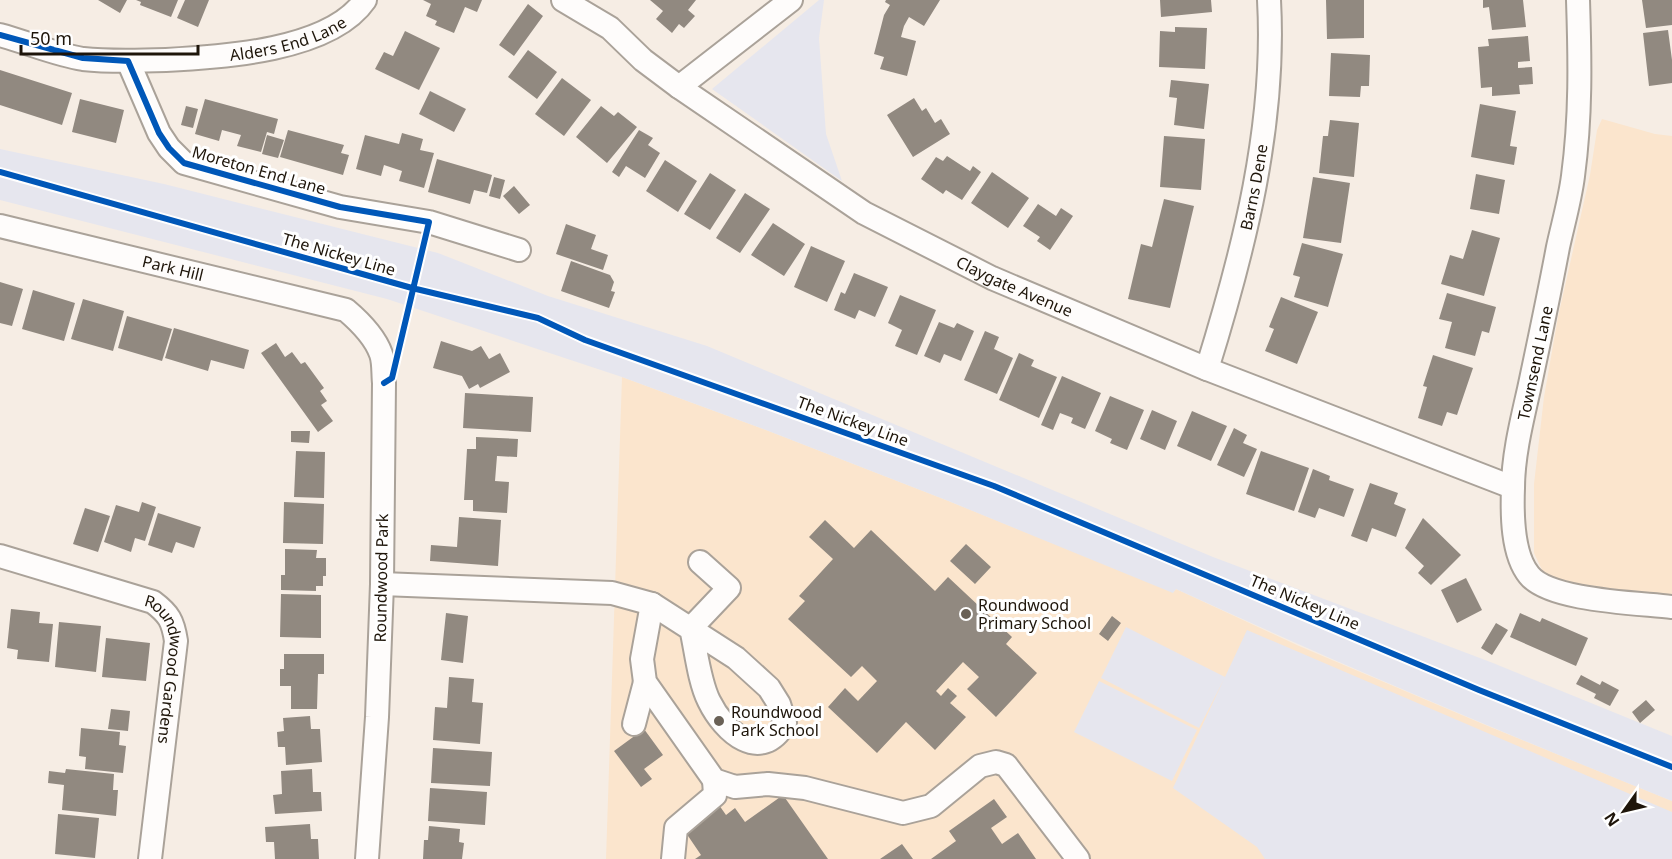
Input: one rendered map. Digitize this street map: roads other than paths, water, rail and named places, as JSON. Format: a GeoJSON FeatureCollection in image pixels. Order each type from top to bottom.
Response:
{"type":"FeatureCollection","features":[{"type":"Feature","properties":{"kind":"street","name":"Alders End Lane"},"geometry":{"type":"LineString","coordinates":[[128,61],[220,57],[256,52],[306,39],[332,28],[347,18],[365,0]]}},
{"type":"Feature","properties":{"kind":"street","name":"Claygate Avenue"},"geometry":{"type":"LineString","coordinates":[[563,0],[610,28],[643,60],[679,87],[864,213],[992,278],[1207,369],[1512,487]]}},
{"type":"Feature","properties":{"kind":"street"},"geometry":{"type":"LineString","coordinates":[[679,87],[791,0]]}},
{"type":"Feature","properties":{"kind":"street","name":"Barns Dene"},"geometry":{"type":"LineString","coordinates":[[1207,369],[1227,304],[1251,208],[1262,141],[1268,76],[1269,0]]}},
{"type":"Feature","properties":{"kind":"street","name":"Townsend Lane"},"geometry":{"type":"LineString","coordinates":[[1578,0],[1581,73],[1580,124],[1574,168],[1522,424],[1512,487],[1516,549],[1521,563],[1536,582],[1568,595],[1672,608]]}},
{"type":"Feature","properties":{"kind":"street"},"geometry":{"type":"LineString","coordinates":[[0,35],[82,58],[128,61]]}},
{"type":"Feature","properties":{"kind":"street","name":"Moreton End Lane"},"geometry":{"type":"LineString","coordinates":[[128,61],[159,133],[169,148],[184,163],[340,207],[429,222],[519,250]]}},
{"type":"Feature","properties":{"kind":"street","name":"Park Hill"},"geometry":{"type":"LineString","coordinates":[[0,226],[346,310]]}},
{"type":"Feature","properties":{"kind":"street","name":"Roundwood Park"},"geometry":{"type":"LineString","coordinates":[[346,310],[358,320],[381,355],[384,382],[382,584],[377,717],[367,859]]}},
{"type":"Feature","properties":{"kind":"street","name":"Roundwood Gardens"},"geometry":{"type":"LineString","coordinates":[[0,556],[153,602],[167,612],[176,641],[150,859]]}},
{"type":"Feature","properties":{"kind":"street"},"geometry":{"type":"LineString","coordinates":[[691,628],[729,588],[700,562]]}},
{"type":"Feature","properties":{"kind":"street"},"geometry":{"type":"LineString","coordinates":[[382,584],[612,593],[652,604],[691,628],[736,658],[769,688],[779,704],[785,723],[773,738],[757,744],[741,740],[725,723],[709,701],[691,628]]}},
{"type":"Feature","properties":{"kind":"street"},"geometry":{"type":"LineString","coordinates":[[634,724],[645,682],[642,659],[652,604]]}},
{"type":"Feature","properties":{"kind":"street"},"geometry":{"type":"LineString","coordinates":[[645,682],[714,780],[715,795],[676,828],[673,859]]}},
{"type":"Feature","properties":{"kind":"street"},"geometry":{"type":"LineString","coordinates":[[714,780],[735,787],[768,784],[805,788],[903,813],[931,806],[980,766],[996,762],[1006,765],[1077,859]]}},
{"type":"Feature","properties":{"kind":"place","name":"Roundwood Primary School"},"geometry":{"type":"Point","coordinates":[966,614]}},
{"type":"Feature","properties":{"kind":"place","name":"Roundwood Park School"},"geometry":{"type":"Point","coordinates":[719,721]}}]}
